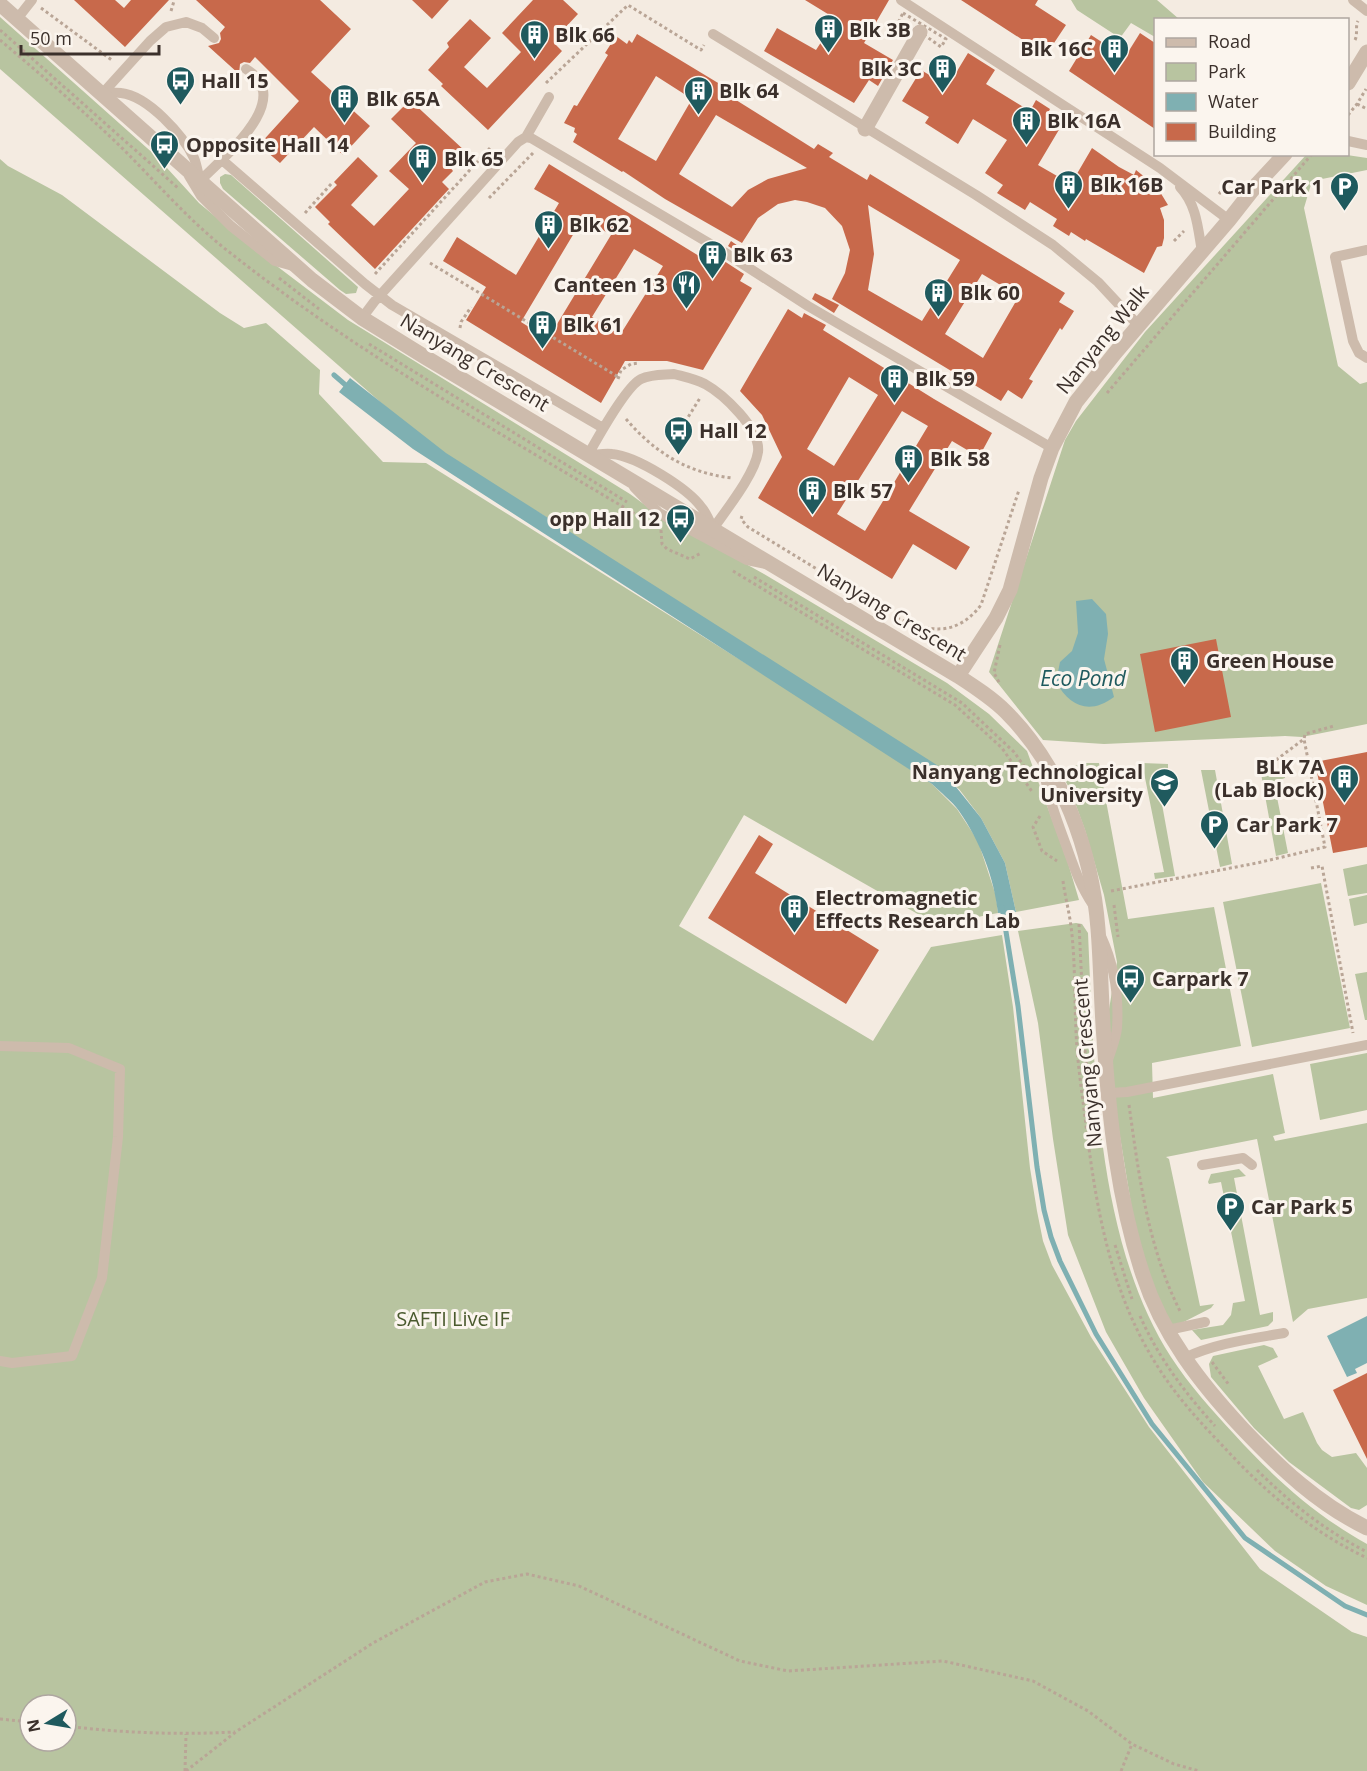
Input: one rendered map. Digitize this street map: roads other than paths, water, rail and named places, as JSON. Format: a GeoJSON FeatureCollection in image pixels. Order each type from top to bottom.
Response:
{"type":"FeatureCollection","features":[{"type":"Feature","properties":{"kind":"street","name":"Nanyang Crescent"},"geometry":{"type":"LineString","coordinates":[[0,4],[299,268],[362,318],[958,676],[1006,712],[1043,759],[1068,806],[1086,860],[1098,927],[1108,1094],[1120,1178],[1143,1277],[1168,1330],[1201,1382],[1282,1469],[1349,1520],[1366,1527]]}},
{"type":"Feature","properties":{"kind":"street"},"geometry":{"type":"LineString","coordinates":[[865,129],[920,32]]}},
{"type":"Feature","properties":{"kind":"street"},"geometry":{"type":"LineString","coordinates":[[1349,80],[1367,52]]}},
{"type":"Feature","properties":{"kind":"street","name":"Nanyang Walk"},"geometry":{"type":"LineString","coordinates":[[958,676],[996,618],[1010,590],[1041,478],[1052,448],[1076,402],[1090,381],[1283,156]]}},
{"type":"Feature","properties":{"kind":"lane"},"geometry":{"type":"LineString","coordinates":[[17,19],[32,0]]}},
{"type":"Feature","properties":{"kind":"lane"},"geometry":{"type":"LineString","coordinates":[[902,0],[1160,168],[1229,220]]}},
{"type":"Feature","properties":{"kind":"lane"},"geometry":{"type":"LineString","coordinates":[[1353,0],[1365,10]]}},
{"type":"Feature","properties":{"kind":"lane"},"geometry":{"type":"LineString","coordinates":[[102,94],[160,30],[175,23],[186,22],[202,28],[214,38]]}},
{"type":"Feature","properties":{"kind":"lane"},"geometry":{"type":"LineString","coordinates":[[712,34],[976,195],[1053,245],[1098,282],[1139,326]]}},
{"type":"Feature","properties":{"kind":"lane"},"geometry":{"type":"LineString","coordinates":[[200,181],[247,133],[260,115],[263,95],[261,86],[256,76],[246,69]]}},
{"type":"Feature","properties":{"kind":"lane"},"geometry":{"type":"LineString","coordinates":[[102,94],[123,93],[144,103],[168,121],[185,142],[195,160],[200,181]]}},
{"type":"Feature","properties":{"kind":"lane"},"geometry":{"type":"LineString","coordinates":[[362,318],[380,295],[526,137],[549,97]]}},
{"type":"Feature","properties":{"kind":"lane"},"geometry":{"type":"LineString","coordinates":[[526,137],[545,145],[749,267],[808,306],[1052,448]]}},
{"type":"Feature","properties":{"kind":"lane"},"geometry":{"type":"LineString","coordinates":[[1349,141],[1367,145]]}},
{"type":"Feature","properties":{"kind":"lane"},"geometry":{"type":"LineString","coordinates":[[221,159],[392,305],[603,428]]}},
{"type":"Feature","properties":{"kind":"lane"},"geometry":{"type":"LineString","coordinates":[[183,166],[201,196],[231,226],[275,261],[299,268]]}},
{"type":"Feature","properties":{"kind":"lane"},"geometry":{"type":"LineString","coordinates":[[1160,168],[1183,190],[1192,205],[1197,218],[1202,252]]}},
{"type":"Feature","properties":{"kind":"lane"},"geometry":{"type":"LineString","coordinates":[[1362,251],[1335,257],[1353,341],[1359,353],[1367,358]]}},
{"type":"Feature","properties":{"kind":"lane"},"geometry":{"type":"LineString","coordinates":[[674,374],[691,378],[724,398],[741,415],[755,438],[758,451],[745,479],[713,529],[702,508],[688,494],[663,477],[633,460],[612,454],[588,455],[625,394],[639,380],[656,375],[674,374]]}},
{"type":"Feature","properties":{"kind":"lane"},"geometry":{"type":"LineString","coordinates":[[622,475],[659,513],[747,560],[778,567]]}},
{"type":"Feature","properties":{"kind":"lane"},"geometry":{"type":"LineString","coordinates":[[1108,1094],[1367,1045]]}},
{"type":"Feature","properties":{"kind":"lane"},"geometry":{"type":"LineString","coordinates":[[0,1046],[69,1048],[120,1070],[117,1137],[102,1278],[72,1356],[12,1363],[0,1361]]}},
{"type":"Feature","properties":{"kind":"lane"},"geometry":{"type":"LineString","coordinates":[[1202,1165],[1243,1158],[1251,1165]]}},
{"type":"Feature","properties":{"kind":"lane"},"geometry":{"type":"LineString","coordinates":[[1168,1330],[1205,1322]]}},
{"type":"Feature","properties":{"kind":"lane"},"geometry":{"type":"LineString","coordinates":[[1184,1358],[1232,1342],[1284,1332]]}},
{"type":"Feature","properties":{"kind":"water"},"geometry":{"type":"Polygon","coordinates":[[[350,378],[446,453],[940,767],[981,818],[1005,863],[1016,912],[998,913],[985,860],[967,823],[950,800],[932,784],[413,449],[339,392],[350,378]]]}},
{"type":"Feature","properties":{"kind":"water","name":"Eco Pond"},"geometry":{"type":"Polygon","coordinates":[[[1092,599],[1106,614],[1108,634],[1104,659],[1114,697],[1105,703],[1089,707],[1074,702],[1056,682],[1060,662],[1072,651],[1078,633],[1076,601],[1092,599]]]}},
{"type":"Feature","properties":{"kind":"water"},"geometry":{"type":"Polygon","coordinates":[[[1367,1316],[1367,1363],[1355,1369],[1357,1373],[1347,1377],[1327,1336],[1367,1316]]]}},
{"type":"Feature","properties":{"kind":"waterway"},"geometry":{"type":"LineString","coordinates":[[334,375],[349,388]]}},
{"type":"Feature","properties":{"kind":"waterway"},"geometry":{"type":"LineString","coordinates":[[1002,907],[1018,1006],[1044,1210],[1060,1261],[1096,1334],[1152,1424],[1245,1538],[1345,1606],[1367,1615]]}},
{"type":"Feature","properties":{"kind":"place","name":"Blk 3B"},"geometry":{"type":"Point","coordinates":[828,54]}},
{"type":"Feature","properties":{"kind":"place","name":"Blk 66"},"geometry":{"type":"Point","coordinates":[534,60]}},
{"type":"Feature","properties":{"kind":"place","name":"Blk 16C"},"geometry":{"type":"Point","coordinates":[1114,74]}},
{"type":"Feature","properties":{"kind":"place","name":"Blk 3C"},"geometry":{"type":"Point","coordinates":[943,94]}},
{"type":"Feature","properties":{"kind":"place","name":"Hall 15"},"geometry":{"type":"Point","coordinates":[180,106]}},
{"type":"Feature","properties":{"kind":"place","name":"Blk 64"},"geometry":{"type":"Point","coordinates":[698,116]}},
{"type":"Feature","properties":{"kind":"place","name":"Blk 65A"},"geometry":{"type":"Point","coordinates":[345,124]}},
{"type":"Feature","properties":{"kind":"place","name":"Blk 16A"},"geometry":{"type":"Point","coordinates":[1026,146]}},
{"type":"Feature","properties":{"kind":"place","name":"Opposite Hall 14"},"geometry":{"type":"Point","coordinates":[165,170]}},
{"type":"Feature","properties":{"kind":"place","name":"Blk 65"},"geometry":{"type":"Point","coordinates":[423,184]}},
{"type":"Feature","properties":{"kind":"place","name":"Blk 16B"},"geometry":{"type":"Point","coordinates":[1069,210]}},
{"type":"Feature","properties":{"kind":"place","name":"Car Park 1"},"geometry":{"type":"Point","coordinates":[1344,212]}},
{"type":"Feature","properties":{"kind":"place","name":"Blk 62"},"geometry":{"type":"Point","coordinates":[548,250]}},
{"type":"Feature","properties":{"kind":"place","name":"Blk 63"},"geometry":{"type":"Point","coordinates":[712,280]}},
{"type":"Feature","properties":{"kind":"place","name":"Canteen 13"},"geometry":{"type":"Point","coordinates":[686,310]}},
{"type":"Feature","properties":{"kind":"place","name":"Blk 60"},"geometry":{"type":"Point","coordinates":[939,318]}},
{"type":"Feature","properties":{"kind":"place","name":"Blk 61"},"geometry":{"type":"Point","coordinates":[542,350]}},
{"type":"Feature","properties":{"kind":"place","name":"Blk 59"},"geometry":{"type":"Point","coordinates":[894,404]}},
{"type":"Feature","properties":{"kind":"place","name":"Hall 12"},"geometry":{"type":"Point","coordinates":[678,456]}},
{"type":"Feature","properties":{"kind":"place","name":"Blk 58"},"geometry":{"type":"Point","coordinates":[909,484]}},
{"type":"Feature","properties":{"kind":"place","name":"Blk 57"},"geometry":{"type":"Point","coordinates":[812,516]}},
{"type":"Feature","properties":{"kind":"place","name":"opp Hall 12"},"geometry":{"type":"Point","coordinates":[681,544]}},
{"type":"Feature","properties":{"kind":"place","name":"Green House"},"geometry":{"type":"Point","coordinates":[1185,686]}},
{"type":"Feature","properties":{"kind":"place","name":"BLK 7A (Lab Block)"},"geometry":{"type":"Point","coordinates":[1345,804]}},
{"type":"Feature","properties":{"kind":"place","name":"Nanyang Technological University"},"geometry":{"type":"Point","coordinates":[1164,808]}},
{"type":"Feature","properties":{"kind":"place","name":"Car Park 7"},"geometry":{"type":"Point","coordinates":[1215,850]}},
{"type":"Feature","properties":{"kind":"place","name":"Electromagnetic Effects Research Lab"},"geometry":{"type":"Point","coordinates":[794,934]}},
{"type":"Feature","properties":{"kind":"place","name":"Carpark 7"},"geometry":{"type":"Point","coordinates":[1131,1004]}},
{"type":"Feature","properties":{"kind":"place","name":"Car Park 5"},"geometry":{"type":"Point","coordinates":[1230,1232]}},
{"type":"Feature","properties":{"kind":"park label","name":"SAFTI Live IF"},"geometry":{"type":"Point","coordinates":[453,1318]}}]}
